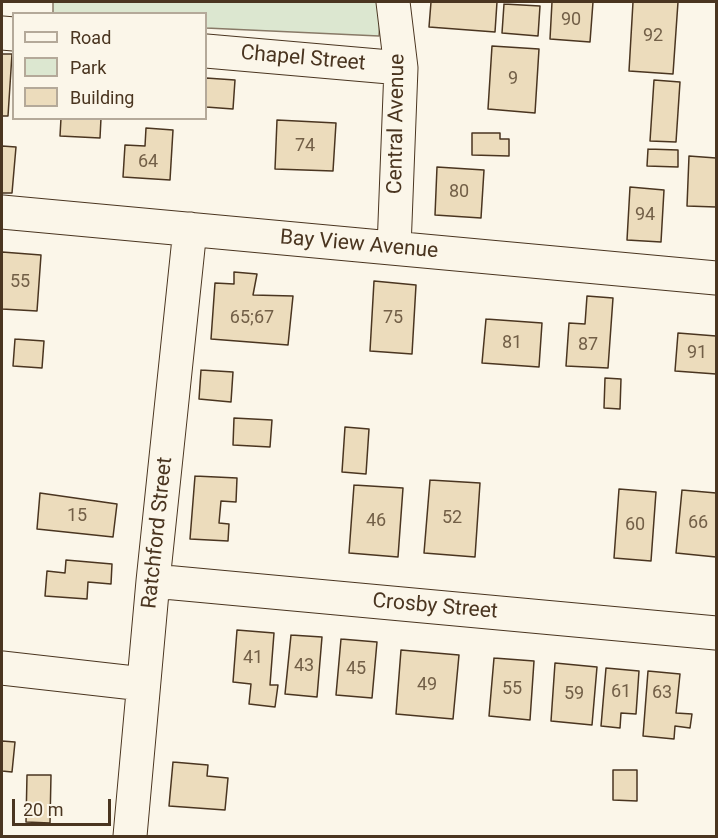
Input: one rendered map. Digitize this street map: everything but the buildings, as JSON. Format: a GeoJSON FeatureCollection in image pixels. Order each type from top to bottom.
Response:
{"type":"FeatureCollection","features":[{"type":"Feature","properties":{"kind":"street","name":"Central Avenue"},"geometry":{"type":"LineString","coordinates":[[393,2],[401,68],[394,248]]}},
{"type":"Feature","properties":{"kind":"street","name":"Chapel Street"},"geometry":{"type":"LineString","coordinates":[[207,51],[401,68]]}},
{"type":"Feature","properties":{"kind":"street","name":"Bay View Avenue"},"geometry":{"type":"LineString","coordinates":[[2,212],[717,278]]}},
{"type":"Feature","properties":{"kind":"street","name":"Ratchford Street"},"geometry":{"type":"LineString","coordinates":[[130,837],[153,581],[190,229]]}},
{"type":"Feature","properties":{"kind":"street","name":"Crosby Street"},"geometry":{"type":"LineString","coordinates":[[153,581],[717,633]]}},
{"type":"Feature","properties":{"kind":"street"},"geometry":{"type":"LineString","coordinates":[[2,668],[143,684]]}},
{"type":"Feature","properties":{"kind":"green space"},"geometry":{"type":"Polygon","coordinates":[[[53,2],[381,2],[379,36],[207,28],[207,12],[53,12],[53,2]]]}}]}
